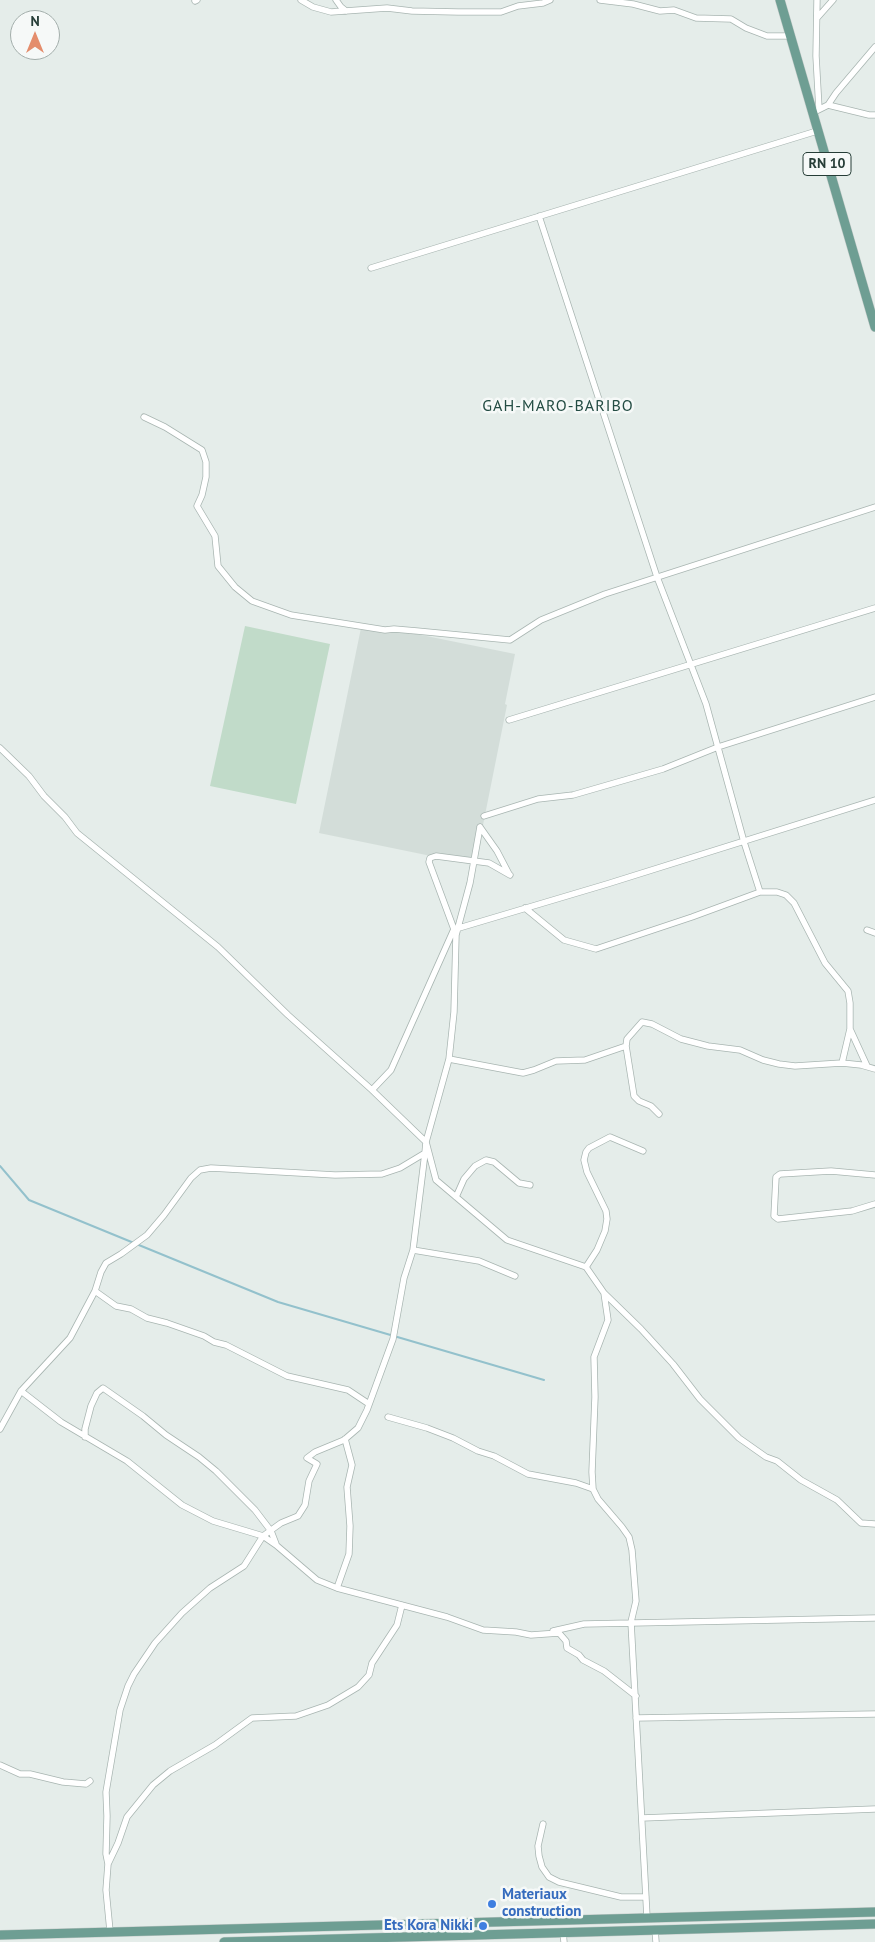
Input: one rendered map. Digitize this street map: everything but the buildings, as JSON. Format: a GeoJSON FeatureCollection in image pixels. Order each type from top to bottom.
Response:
{"type":"FeatureCollection","features":[{"type":"Feature","properties":{"kind":"main road","name":"RN 10"},"geometry":{"type":"LineString","coordinates":[[780,0],[815,111],[817,131],[875,327]]}},
{"type":"Feature","properties":{"kind":"main road"},"geometry":{"type":"LineString","coordinates":[[0,1935],[875,1912]]}},
{"type":"Feature","properties":{"kind":"main road"},"geometry":{"type":"LineString","coordinates":[[224,1942],[875,1924]]}},
{"type":"Feature","properties":{"kind":"main road"},"geometry":{"type":"LineString","coordinates":[[80,1932],[80,1942]]}},
{"type":"Feature","properties":{"kind":"street"},"geometry":{"type":"LineString","coordinates":[[301,0],[318,9],[331,12],[387,8],[443,12],[501,12],[518,6],[543,3],[550,0]]}},
{"type":"Feature","properties":{"kind":"street"},"geometry":{"type":"LineString","coordinates":[[336,0],[346,11]]}},
{"type":"Feature","properties":{"kind":"street"},"geometry":{"type":"LineString","coordinates":[[600,0],[633,4],[660,11],[674,10],[696,18],[726,18],[735,20],[746,28],[767,36],[790,36]]}},
{"type":"Feature","properties":{"kind":"street"},"geometry":{"type":"LineString","coordinates":[[817,0],[815,111],[828,106],[875,115]]}},
{"type":"Feature","properties":{"kind":"street"},"geometry":{"type":"LineString","coordinates":[[817,18],[834,0]]}},
{"type":"Feature","properties":{"kind":"street"},"geometry":{"type":"LineString","coordinates":[[828,106],[836,92],[875,47]]}},
{"type":"Feature","properties":{"kind":"street"},"geometry":{"type":"LineString","coordinates":[[371,268],[817,131]]}},
{"type":"Feature","properties":{"kind":"street"},"geometry":{"type":"LineString","coordinates":[[539,216],[657,577],[692,664],[760,892]]}},
{"type":"Feature","properties":{"kind":"street"},"geometry":{"type":"LineString","coordinates":[[144,417],[165,427],[202,450],[206,462],[206,477],[202,495],[197,506],[215,536],[218,566],[235,587],[252,601],[291,615],[385,630],[409,630],[510,640],[541,620],[605,594],[875,507]]}},
{"type":"Feature","properties":{"kind":"street"},"geometry":{"type":"LineString","coordinates":[[509,720],[875,608]]}},
{"type":"Feature","properties":{"kind":"street"},"geometry":{"type":"LineString","coordinates":[[484,816],[538,799],[572,794],[663,769],[718,747],[875,697]]}},
{"type":"Feature","properties":{"kind":"street"},"geometry":{"type":"LineString","coordinates":[[0,748],[29,776],[77,833],[218,947],[288,1015],[372,1090],[426,1142],[436,1180],[507,1240],[586,1266],[604,1293],[646,1334],[673,1364],[700,1399],[740,1438],[766,1457],[777,1461],[800,1480],[837,1500],[861,1523],[875,1524]]}},
{"type":"Feature","properties":{"kind":"street"},"geometry":{"type":"LineString","coordinates":[[456,931],[875,800]]}},
{"type":"Feature","properties":{"kind":"street"},"geometry":{"type":"LineString","coordinates":[[110,1931],[106,1890],[108,1864],[106,1842],[107,1776],[120,1710],[131,1680],[145,1656],[171,1625],[210,1588],[244,1566],[263,1536],[280,1523],[298,1516],[305,1506],[309,1481],[317,1464],[307,1458],[315,1452],[345,1439],[358,1428],[393,1339],[404,1278],[413,1250],[426,1142],[449,1059],[454,1012],[456,931],[429,862],[430,858],[436,856],[473,861],[488,863],[510,875],[497,851],[480,827],[473,861],[456,931],[391,1070],[372,1090]]}},
{"type":"Feature","properties":{"kind":"street"},"geometry":{"type":"LineString","coordinates":[[525,908],[564,940],[596,949],[760,892],[777,892],[786,895],[794,903],[825,963],[848,991],[850,1029],[842,1063]]}},
{"type":"Feature","properties":{"kind":"street"},"geometry":{"type":"LineString","coordinates":[[867,930],[875,933]]}},
{"type":"Feature","properties":{"kind":"street"},"geometry":{"type":"LineString","coordinates":[[659,1114],[651,1106],[638,1101],[634,1096],[626,1046],[628,1039],[642,1022],[647,1022],[680,1039],[708,1046],[740,1050],[763,1060],[779,1064],[794,1066],[842,1063],[867,1066],[875,1069]]}},
{"type":"Feature","properties":{"kind":"street"},"geometry":{"type":"LineString","coordinates":[[850,1029],[867,1066]]}},
{"type":"Feature","properties":{"kind":"street"},"geometry":{"type":"LineString","coordinates":[[449,1059],[523,1073],[556,1061],[585,1060],[626,1046]]}},
{"type":"Feature","properties":{"kind":"street"},"geometry":{"type":"LineString","coordinates":[[586,1266],[597,1250],[605,1231],[607,1219],[606,1211],[587,1172],[584,1160],[586,1152],[589,1148],[610,1137],[643,1150]]}},
{"type":"Feature","properties":{"kind":"street"},"geometry":{"type":"LineString","coordinates":[[0,1429],[21,1391],[70,1338],[95,1291],[100,1272],[106,1263],[147,1234],[164,1215],[191,1178],[200,1170],[211,1168],[335,1175],[382,1174],[400,1168],[425,1153]]}},
{"type":"Feature","properties":{"kind":"street"},"geometry":{"type":"LineString","coordinates":[[456,1197],[464,1179],[475,1166],[486,1160],[494,1162],[519,1183],[530,1185]]}},
{"type":"Feature","properties":{"kind":"street"},"geometry":{"type":"LineString","coordinates":[[875,1175],[831,1171],[778,1175],[774,1216],[778,1219],[852,1211],[875,1204]]}},
{"type":"Feature","properties":{"kind":"street"},"geometry":{"type":"LineString","coordinates":[[413,1250],[479,1261],[514,1276]]}},
{"type":"Feature","properties":{"kind":"street"},"geometry":{"type":"LineString","coordinates":[[95,1291],[116,1306],[131,1309],[147,1318],[184,1329],[226,1345],[287,1376],[348,1390],[369,1404]]}},
{"type":"Feature","properties":{"kind":"street"},"geometry":{"type":"LineString","coordinates":[[604,1293],[608,1320],[594,1358],[593,1489],[598,1499],[622,1527],[632,1544],[636,1601],[632,1622],[647,1917]]}},
{"type":"Feature","properties":{"kind":"street"},"geometry":{"type":"LineString","coordinates":[[85,1437],[91,1406],[96,1393],[103,1388],[199,1457],[246,1501],[271,1531],[276,1545]]}},
{"type":"Feature","properties":{"kind":"street"},"geometry":{"type":"LineString","coordinates":[[21,1391],[61,1422],[127,1461],[182,1505],[214,1521],[263,1536],[317,1580],[337,1588],[448,1617],[483,1630],[531,1635],[559,1633],[566,1641],[567,1648],[583,1660],[616,1679],[636,1696]]}},
{"type":"Feature","properties":{"kind":"street"},"geometry":{"type":"LineString","coordinates":[[388,1417],[427,1428],[453,1438],[478,1451],[494,1456],[528,1474],[576,1483],[593,1489]]}},
{"type":"Feature","properties":{"kind":"street"},"geometry":{"type":"LineString","coordinates":[[337,1588],[349,1554],[350,1536],[347,1487],[352,1465],[345,1439]]}},
{"type":"Feature","properties":{"kind":"street"},"geometry":{"type":"LineString","coordinates":[[108,1864],[127,1817],[153,1785],[170,1771],[215,1745],[252,1718],[296,1716],[328,1705],[358,1687],[369,1675],[372,1662],[397,1625],[402,1605]]}},
{"type":"Feature","properties":{"kind":"street"},"geometry":{"type":"LineString","coordinates":[[531,1635],[579,1624],[875,1618]]}},
{"type":"Feature","properties":{"kind":"street"},"geometry":{"type":"LineString","coordinates":[[636,1718],[875,1714]]}},
{"type":"Feature","properties":{"kind":"street"},"geometry":{"type":"LineString","coordinates":[[0,1765],[20,1774],[30,1774],[62,1782],[86,1784],[90,1781]]}},
{"type":"Feature","properties":{"kind":"street"},"geometry":{"type":"LineString","coordinates":[[642,1818],[875,1809]]}},
{"type":"Feature","properties":{"kind":"street"},"geometry":{"type":"LineString","coordinates":[[543,1824],[538,1846],[539,1856],[542,1867],[549,1877],[559,1882],[621,1896],[646,1897]]}},
{"type":"Feature","properties":{"kind":"street"},"geometry":{"type":"LineString","coordinates":[[655,1929],[656,1942]]}},
{"type":"Feature","properties":{"kind":"street"},"geometry":{"type":"LineString","coordinates":[[563,1932],[564,1942]]}},
{"type":"Feature","properties":{"kind":"shaded area"},"geometry":{"type":"Polygon","coordinates":[[[362,623],[515,654],[505,704],[507,705],[475,865],[319,833],[362,623]]]}},
{"type":"Feature","properties":{"kind":"green space"},"geometry":{"type":"Polygon","coordinates":[[[245,626],[330,644],[296,804],[210,786],[245,626]]]}},
{"type":"Feature","properties":{"kind":"waterway"},"geometry":{"type":"LineString","coordinates":[[0,1166],[29,1200],[278,1302],[544,1380]]}},
{"type":"Feature","properties":{"kind":"place","name":"Materiaux construction"},"geometry":{"type":"Point","coordinates":[492,1904]}},
{"type":"Feature","properties":{"kind":"place","name":"Ets Kora Nikki"},"geometry":{"type":"Point","coordinates":[483,1926]}},
{"type":"Feature","properties":{"kind":"district","name":"GAH-MARO-BARIBO"},"geometry":{"type":"Point","coordinates":[558,406]}}]}
